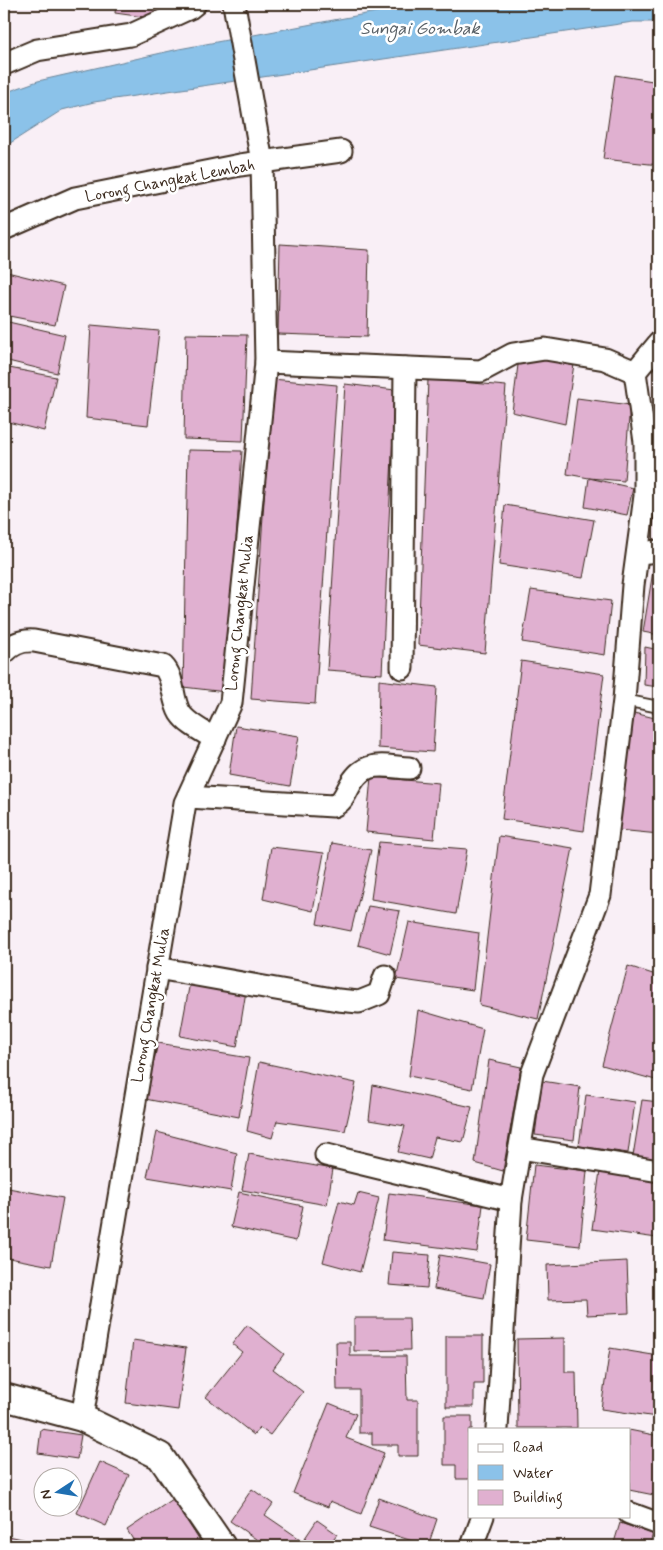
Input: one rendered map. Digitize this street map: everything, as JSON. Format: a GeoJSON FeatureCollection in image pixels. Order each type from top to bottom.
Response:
{"type":"FeatureCollection","features":[{"type":"Feature","properties":{"kind":"street"},"geometry":{"type":"LineString","coordinates":[[4,64],[37,50],[131,35],[195,4]]}},
{"type":"Feature","properties":{"kind":"street","name":"Lorong Changkat Mulia"},"geometry":{"type":"LineString","coordinates":[[82,1418],[185,803],[231,703],[266,362],[261,153],[234,4]]}},
{"type":"Feature","properties":{"kind":"street","name":"Lorong Changkat Lembah"},"geometry":{"type":"LineString","coordinates":[[4,229],[75,198],[261,153],[341,150]]}},
{"type":"Feature","properties":{"kind":"street"},"geometry":{"type":"LineString","coordinates":[[498,1428],[511,1200],[532,1074],[600,895],[624,700],[633,585],[646,496],[645,442],[635,372],[659,343]]}},
{"type":"Feature","properties":{"kind":"street"},"geometry":{"type":"LineString","coordinates":[[266,362],[481,372],[513,354],[545,349],[604,359],[635,372]]}},
{"type":"Feature","properties":{"kind":"street"},"geometry":{"type":"LineString","coordinates":[[402,668],[405,368]]}},
{"type":"Feature","properties":{"kind":"street"},"geometry":{"type":"LineString","coordinates":[[638,553],[659,552]]}},
{"type":"Feature","properties":{"kind":"street"},"geometry":{"type":"LineString","coordinates":[[4,654],[15,644],[28,640],[163,666],[170,678],[176,704],[181,714],[215,739]]}},
{"type":"Feature","properties":{"kind":"street"},"geometry":{"type":"LineString","coordinates":[[188,797],[333,806],[343,799],[352,780],[362,770],[377,766],[409,768]]}},
{"type":"Feature","properties":{"kind":"street"},"geometry":{"type":"LineString","coordinates":[[157,968],[338,1000],[359,1002],[379,994],[385,976]]}},
{"type":"Feature","properties":{"kind":"street"},"geometry":{"type":"LineString","coordinates":[[520,1148],[659,1171]]}},
{"type":"Feature","properties":{"kind":"street"},"geometry":{"type":"LineString","coordinates":[[326,1155],[511,1200]]}},
{"type":"Feature","properties":{"kind":"street"},"geometry":{"type":"LineString","coordinates":[[4,1397],[82,1418],[160,1456],[222,1546]]}},
{"type":"Feature","properties":{"kind":"street"},"geometry":{"type":"LineString","coordinates":[[630,1513],[659,1524]]}},
{"type":"Feature","properties":{"kind":"street"},"geometry":{"type":"LineString","coordinates":[[472,1546],[482,1518]]}},
{"type":"Feature","properties":{"kind":"lane"},"geometry":{"type":"LineString","coordinates":[[624,700],[659,707]]}},
{"type":"Feature","properties":{"kind":"water","name":"Sungai Gombak"},"geometry":{"type":"Polygon","coordinates":[[[419,4],[659,4],[659,22],[633,22],[94,102],[62,110],[4,147],[4,93],[38,81],[179,49],[419,4]]]}},
{"type":"Feature","properties":{"kind":"building"},"geometry":{"type":"Polygon","coordinates":[[[116,4],[162,4],[158,19],[115,13],[116,4]]]}},
{"type":"Feature","properties":{"kind":"building"},"geometry":{"type":"Polygon","coordinates":[[[615,75],[659,82],[659,165],[603,159],[615,75]]]}},
{"type":"Feature","properties":{"kind":"building"},"geometry":{"type":"Polygon","coordinates":[[[280,244],[369,250],[367,337],[278,334],[280,244]]]}},
{"type":"Feature","properties":{"kind":"building"},"geometry":{"type":"Polygon","coordinates":[[[7,272],[64,286],[55,325],[4,315],[4,285],[7,272]]]}},
{"type":"Feature","properties":{"kind":"building"},"geometry":{"type":"Polygon","coordinates":[[[4,321],[65,335],[57,373],[4,360],[4,321]]]}},
{"type":"Feature","properties":{"kind":"building"},"geometry":{"type":"Polygon","coordinates":[[[91,325],[159,331],[148,425],[86,418],[91,325]]]}},
{"type":"Feature","properties":{"kind":"building"},"geometry":{"type":"Polygon","coordinates":[[[186,334],[247,335],[243,441],[184,439],[186,334]]]}},
{"type":"Feature","properties":{"kind":"building"},"geometry":{"type":"Polygon","coordinates":[[[519,357],[574,364],[565,424],[512,412],[519,357]]]}},
{"type":"Feature","properties":{"kind":"building"},"geometry":{"type":"Polygon","coordinates":[[[4,367],[56,377],[44,431],[4,421],[4,367]]]}},
{"type":"Feature","properties":{"kind":"building"},"geometry":{"type":"Polygon","coordinates":[[[272,379],[337,385],[315,704],[251,699],[272,379]]]}},
{"type":"Feature","properties":{"kind":"building"},"geometry":{"type":"Polygon","coordinates":[[[428,379],[506,386],[485,653],[418,645],[428,379]]]}},
{"type":"Feature","properties":{"kind":"building"},"geometry":{"type":"Polygon","coordinates":[[[345,384],[395,390],[382,674],[327,670],[345,384]]]}},
{"type":"Feature","properties":{"kind":"building"},"geometry":{"type":"Polygon","coordinates":[[[577,398],[630,405],[624,481],[567,474],[577,398]]]}},
{"type":"Feature","properties":{"kind":"building"},"geometry":{"type":"Polygon","coordinates":[[[188,450],[242,451],[226,692],[183,687],[188,450]]]}},
{"type":"Feature","properties":{"kind":"building"},"geometry":{"type":"Polygon","coordinates":[[[589,478],[633,488],[627,515],[585,507],[589,478]]]}},
{"type":"Feature","properties":{"kind":"building"},"geometry":{"type":"Polygon","coordinates":[[[505,505],[594,520],[583,578],[499,565],[505,505]]]}},
{"type":"Feature","properties":{"kind":"building"},"geometry":{"type":"Polygon","coordinates":[[[655,559],[659,559],[659,635],[643,632],[655,559]]]}},
{"type":"Feature","properties":{"kind":"building"},"geometry":{"type":"Polygon","coordinates":[[[531,590],[611,601],[605,655],[522,642],[531,590]]]}},
{"type":"Feature","properties":{"kind":"building"},"geometry":{"type":"Polygon","coordinates":[[[645,647],[659,650],[659,687],[644,685],[645,647]]]}},
{"type":"Feature","properties":{"kind":"building"},"geometry":{"type":"Polygon","coordinates":[[[521,661],[604,674],[584,831],[502,819],[521,661]]]}},
{"type":"Feature","properties":{"kind":"building"},"geometry":{"type":"Polygon","coordinates":[[[379,680],[437,687],[433,752],[378,748],[379,680]]]}},
{"type":"Feature","properties":{"kind":"building"},"geometry":{"type":"Polygon","coordinates":[[[634,713],[659,719],[659,834],[618,830],[634,713]]]}},
{"type":"Feature","properties":{"kind":"building"},"geometry":{"type":"Polygon","coordinates":[[[236,726],[299,736],[290,786],[229,775],[236,726]]]}},
{"type":"Feature","properties":{"kind":"building"},"geometry":{"type":"Polygon","coordinates":[[[371,777],[439,783],[434,839],[366,832],[371,777]]]}},
{"type":"Feature","properties":{"kind":"building"},"geometry":{"type":"Polygon","coordinates":[[[499,836],[573,848],[538,1019],[479,1005],[499,836]]]}},
{"type":"Feature","properties":{"kind":"building"},"geometry":{"type":"Polygon","coordinates":[[[379,842],[467,849],[456,914],[371,899],[379,842]]]}},
{"type":"Feature","properties":{"kind":"building"},"geometry":{"type":"Polygon","coordinates":[[[332,843],[371,850],[351,931],[317,924],[332,843]]]}},
{"type":"Feature","properties":{"kind":"building"},"geometry":{"type":"Polygon","coordinates":[[[271,847],[324,853],[313,911],[263,899],[271,847]]]}},
{"type":"Feature","properties":{"kind":"building"},"geometry":{"type":"Polygon","coordinates":[[[368,906],[400,911],[390,954],[358,945],[368,906]]]}},
{"type":"Feature","properties":{"kind":"building"},"geometry":{"type":"Polygon","coordinates":[[[409,922],[479,933],[473,990],[396,979],[409,922]]]}},
{"type":"Feature","properties":{"kind":"building"},"geometry":{"type":"Polygon","coordinates":[[[628,966],[659,976],[659,1081],[602,1065],[628,966]]]}},
{"type":"Feature","properties":{"kind":"building"},"geometry":{"type":"Polygon","coordinates":[[[190,982],[246,991],[237,1047],[180,1036],[190,982]]]}},
{"type":"Feature","properties":{"kind":"building"},"geometry":{"type":"Polygon","coordinates":[[[418,1010],[483,1029],[472,1089],[409,1076],[418,1010]]]}},
{"type":"Feature","properties":{"kind":"building"},"geometry":{"type":"Polygon","coordinates":[[[158,1043],[249,1058],[239,1117],[145,1099],[158,1043]]]}},
{"type":"Feature","properties":{"kind":"building"},"geometry":{"type":"Polygon","coordinates":[[[489,1060],[521,1067],[503,1171],[475,1163],[489,1060]]]}},
{"type":"Feature","properties":{"kind":"building"},"geometry":{"type":"Polygon","coordinates":[[[259,1062],[356,1083],[345,1131],[277,1121],[272,1138],[247,1131],[259,1062]]]}},
{"type":"Feature","properties":{"kind":"building"},"geometry":{"type":"Polygon","coordinates":[[[542,1081],[580,1087],[574,1140],[535,1135],[542,1081]]]}},
{"type":"Feature","properties":{"kind":"building"},"geometry":{"type":"Polygon","coordinates":[[[373,1085],[472,1107],[463,1142],[435,1137],[429,1159],[398,1152],[405,1126],[369,1120],[373,1085]]]}},
{"type":"Feature","properties":{"kind":"building"},"geometry":{"type":"Polygon","coordinates":[[[586,1095],[635,1102],[628,1153],[579,1146],[586,1095]]]}},
{"type":"Feature","properties":{"kind":"building"},"geometry":{"type":"Polygon","coordinates":[[[642,1100],[659,1102],[659,1161],[633,1156],[642,1100]]]}},
{"type":"Feature","properties":{"kind":"building"},"geometry":{"type":"Polygon","coordinates":[[[157,1132],[237,1153],[231,1191],[147,1177],[157,1132]]]}},
{"type":"Feature","properties":{"kind":"building"},"geometry":{"type":"Polygon","coordinates":[[[249,1154],[333,1169],[327,1205],[242,1190],[249,1154]]]}},
{"type":"Feature","properties":{"kind":"building"},"geometry":{"type":"Polygon","coordinates":[[[534,1165],[587,1171],[580,1246],[526,1240],[534,1165]]]}},
{"type":"Feature","properties":{"kind":"building"},"geometry":{"type":"Polygon","coordinates":[[[600,1171],[659,1179],[657,1238],[592,1229],[600,1171]]]}},
{"type":"Feature","properties":{"kind":"building"},"geometry":{"type":"Polygon","coordinates":[[[8,1188],[63,1198],[51,1266],[4,1257],[4,1211],[8,1188]]]}},
{"type":"Feature","properties":{"kind":"building"},"geometry":{"type":"Polygon","coordinates":[[[239,1192],[303,1206],[296,1241],[231,1227],[239,1192]]]}},
{"type":"Feature","properties":{"kind":"building"},"geometry":{"type":"Polygon","coordinates":[[[358,1193],[379,1198],[360,1272],[323,1262],[339,1201],[354,1205],[358,1193]]]}},
{"type":"Feature","properties":{"kind":"building"},"geometry":{"type":"Polygon","coordinates":[[[389,1193],[483,1205],[477,1252],[383,1240],[389,1193]]]}},
{"type":"Feature","properties":{"kind":"building"},"geometry":{"type":"Polygon","coordinates":[[[392,1252],[430,1255],[427,1288],[389,1285],[392,1252]]]}},
{"type":"Feature","properties":{"kind":"building"},"geometry":{"type":"Polygon","coordinates":[[[440,1255],[490,1264],[484,1298],[434,1289],[440,1255]]]}},
{"type":"Feature","properties":{"kind":"building"},"geometry":{"type":"Polygon","coordinates":[[[627,1261],[629,1313],[587,1315],[586,1299],[548,1300],[547,1265],[627,1261]]]}},
{"type":"Feature","properties":{"kind":"building"},"geometry":{"type":"Polygon","coordinates":[[[354,1318],[409,1318],[410,1350],[354,1351],[354,1318]]]}},
{"type":"Feature","properties":{"kind":"building"},"geometry":{"type":"Polygon","coordinates":[[[247,1325],[284,1354],[273,1369],[303,1392],[270,1435],[260,1428],[254,1435],[206,1397],[242,1352],[232,1344],[247,1325]]]}},
{"type":"Feature","properties":{"kind":"building"},"geometry":{"type":"Polygon","coordinates":[[[446,1336],[483,1336],[483,1384],[474,1384],[474,1407],[446,1407],[446,1336]]]}},
{"type":"Feature","properties":{"kind":"building"},"geometry":{"type":"Polygon","coordinates":[[[565,1338],[565,1372],[576,1372],[577,1428],[518,1428],[517,1339],[565,1338]]]}},
{"type":"Feature","properties":{"kind":"building"},"geometry":{"type":"Polygon","coordinates":[[[133,1340],[186,1348],[178,1410],[126,1403],[133,1340]]]}},
{"type":"Feature","properties":{"kind":"building"},"geometry":{"type":"Polygon","coordinates":[[[336,1342],[350,1342],[350,1356],[406,1356],[407,1400],[418,1400],[418,1456],[398,1456],[398,1445],[372,1445],[372,1433],[359,1433],[359,1390],[337,1390],[336,1342]]]}},
{"type":"Feature","properties":{"kind":"building"},"geometry":{"type":"Polygon","coordinates":[[[610,1348],[659,1356],[659,1406],[657,1417],[601,1409],[610,1348]]]}},
{"type":"Feature","properties":{"kind":"building"},"geometry":{"type":"Polygon","coordinates":[[[329,1403],[356,1414],[346,1438],[384,1453],[361,1514],[330,1501],[328,1507],[293,1493],[329,1403]]]}},
{"type":"Feature","properties":{"kind":"building"},"geometry":{"type":"Polygon","coordinates":[[[444,1416],[472,1416],[472,1428],[468,1428],[468,1479],[456,1479],[456,1465],[444,1465],[444,1416]]]}},
{"type":"Feature","properties":{"kind":"building"},"geometry":{"type":"Polygon","coordinates":[[[41,1429],[81,1435],[77,1459],[38,1453],[41,1429]]]}},
{"type":"Feature","properties":{"kind":"building"},"geometry":{"type":"Polygon","coordinates":[[[630,1430],[659,1436],[659,1496],[630,1490],[630,1430]]]}},
{"type":"Feature","properties":{"kind":"building"},"geometry":{"type":"Polygon","coordinates":[[[100,1462],[129,1475],[106,1526],[82,1515],[82,1502],[100,1462]]]}},
{"type":"Feature","properties":{"kind":"building"},"geometry":{"type":"Polygon","coordinates":[[[252,1489],[273,1504],[265,1515],[303,1541],[317,1520],[337,1534],[328,1546],[266,1546],[230,1521],[252,1489]]]}},
{"type":"Feature","properties":{"kind":"building"},"geometry":{"type":"Polygon","coordinates":[[[379,1498],[437,1519],[428,1546],[369,1527],[379,1498]]]}},
{"type":"Feature","properties":{"kind":"building"},"geometry":{"type":"Polygon","coordinates":[[[173,1499],[203,1546],[137,1546],[127,1530],[173,1499]]]}},
{"type":"Feature","properties":{"kind":"building"},"geometry":{"type":"Polygon","coordinates":[[[620,1523],[653,1534],[649,1546],[613,1546],[620,1523]]]}},
{"type":"Feature","properties":{"kind":"building"},"geometry":{"type":"Polygon","coordinates":[[[4,1535],[54,1546],[4,1546],[4,1535]]]}}]}
